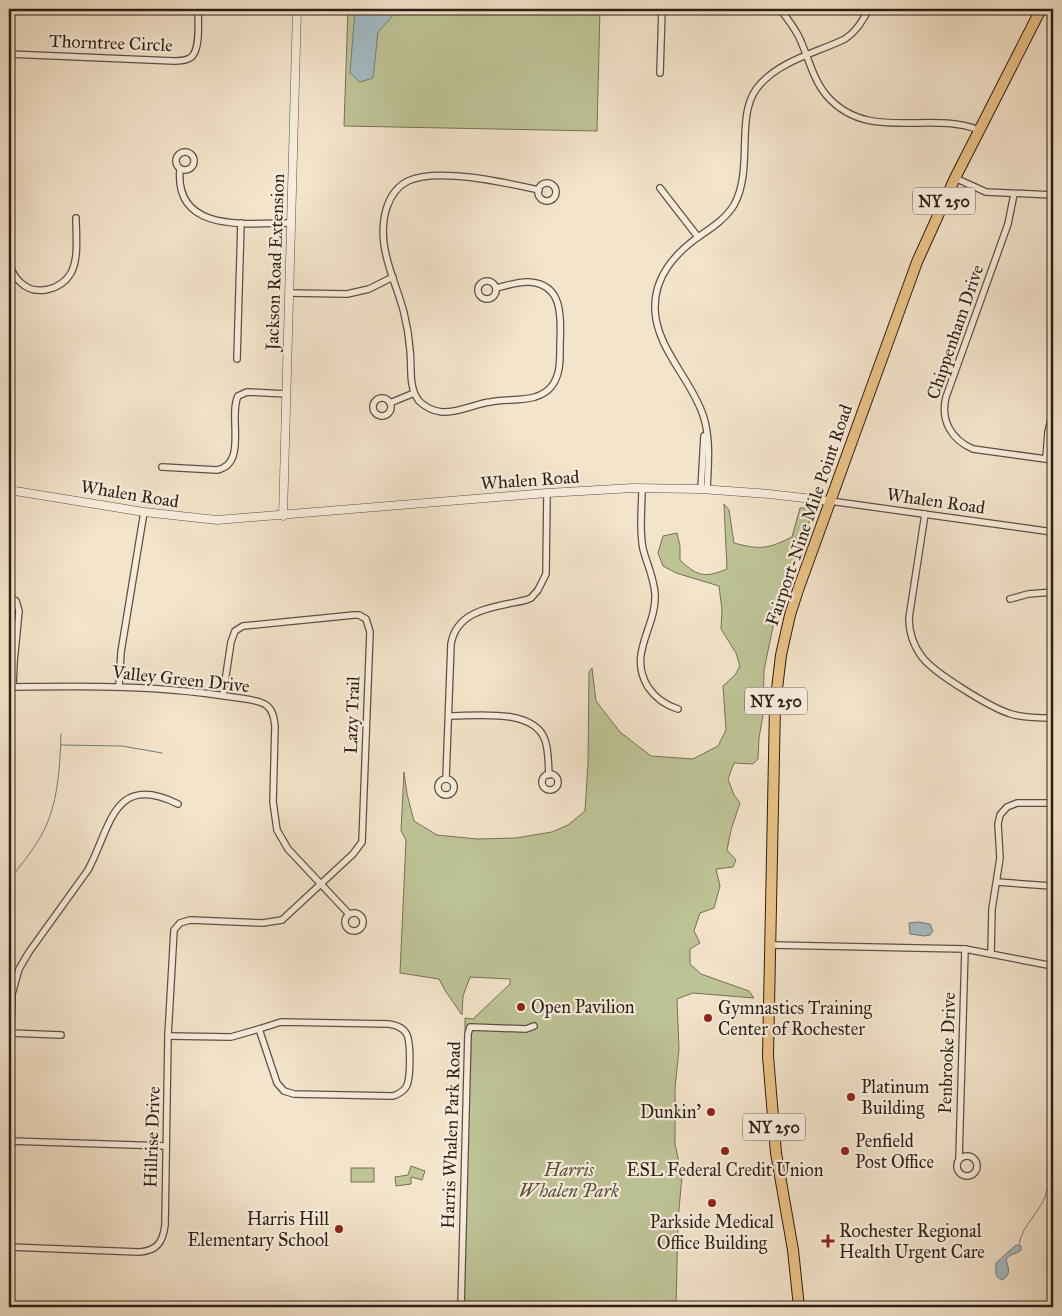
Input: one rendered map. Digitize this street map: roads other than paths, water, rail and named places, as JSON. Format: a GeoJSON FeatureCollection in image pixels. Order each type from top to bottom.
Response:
{"type":"FeatureCollection","features":[{"type":"Feature","properties":{"kind":"main road","name":"Fairport-Nine Mile Point Road"},"geometry":{"type":"LineString","coordinates":[[799,1307],[793,1250],[776,1153],[768,1056],[773,747],[779,666],[790,615],[907,289],[955,178],[1041,9]]}},
{"type":"Feature","properties":{"kind":"street","name":"Thorntree Circle"},"geometry":{"type":"LineString","coordinates":[[9,54],[188,60],[194,54],[198,44],[198,9]]}},
{"type":"Feature","properties":{"kind":"street","name":"Jackson Road Extension"},"geometry":{"type":"LineString","coordinates":[[283,516],[297,9]]}},
{"type":"Feature","properties":{"kind":"street"},"geometry":{"type":"LineString","coordinates":[[660,73],[662,9]]}},
{"type":"Feature","properties":{"kind":"street"},"geometry":{"type":"LineString","coordinates":[[780,9],[791,23],[819,85],[826,96],[847,112],[859,118],[886,123],[963,124],[979,130]]}},
{"type":"Feature","properties":{"kind":"street"},"geometry":{"type":"LineString","coordinates":[[704,490],[702,455],[705,424],[700,406],[660,332],[655,309],[662,274],[676,255],[729,213],[738,196],[744,168],[746,111],[755,90],[773,72],[845,39],[854,33],[862,23],[868,9]]}},
{"type":"Feature","properties":{"kind":"street"},"geometry":{"type":"LineString","coordinates":[[180,169],[179,184],[190,206],[197,213],[211,220],[291,224]]}},
{"type":"Feature","properties":{"kind":"street"},"geometry":{"type":"LineString","coordinates":[[496,288],[530,282],[546,288],[557,298],[561,313],[558,376],[552,386],[536,397],[490,402],[443,412],[427,408],[414,393],[408,334],[401,300],[384,248],[386,208],[393,195],[407,182],[415,178],[430,176],[486,180],[539,190]]}},
{"type":"Feature","properties":{"kind":"street"},"geometry":{"type":"LineString","coordinates":[[955,178],[986,192],[1053,195]]}},
{"type":"Feature","properties":{"kind":"street"},"geometry":{"type":"LineString","coordinates":[[660,188],[698,237]]}},
{"type":"Feature","properties":{"kind":"street","name":"Chippenham Drive"},"geometry":{"type":"LineString","coordinates":[[1014,194],[1008,224],[950,386],[944,404],[944,415],[952,435],[963,445],[973,450],[1053,460]]}},
{"type":"Feature","properties":{"kind":"street"},"geometry":{"type":"LineString","coordinates":[[9,258],[12,271],[20,282],[26,286],[43,290],[60,285],[66,280],[74,264],[76,218]]}},
{"type":"Feature","properties":{"kind":"street"},"geometry":{"type":"LineString","coordinates":[[237,359],[241,223]]}},
{"type":"Feature","properties":{"kind":"street"},"geometry":{"type":"LineString","coordinates":[[289,293],[347,294],[368,289],[393,278]]}},
{"type":"Feature","properties":{"kind":"street"},"geometry":{"type":"LineString","coordinates":[[162,467],[217,470],[225,467],[232,460],[234,452],[238,396],[247,392],[286,394]]}},
{"type":"Feature","properties":{"kind":"street"},"geometry":{"type":"LineString","coordinates":[[390,403],[414,393]]}},
{"type":"Feature","properties":{"kind":"street"},"geometry":{"type":"LineString","coordinates":[[1046,458],[1048,432],[1053,412]]}},
{"type":"Feature","properties":{"kind":"street"},"geometry":{"type":"LineString","coordinates":[[642,488],[643,544],[655,596],[640,654],[641,666],[646,682],[653,694],[662,702],[678,709]]}},
{"type":"Feature","properties":{"kind":"street","name":"Whalen Road"},"geometry":{"type":"LineString","coordinates":[[9,490],[144,512],[218,520],[642,488],[704,490],[769,494],[830,501],[1053,532]]}},
{"type":"Feature","properties":{"kind":"street"},"geometry":{"type":"LineString","coordinates":[[446,779],[450,716],[451,644],[457,627],[472,614],[531,598],[541,585],[546,567],[547,494]]}},
{"type":"Feature","properties":{"kind":"street"},"geometry":{"type":"LineString","coordinates":[[120,686],[121,652],[144,512]]}},
{"type":"Feature","properties":{"kind":"street"},"geometry":{"type":"LineString","coordinates":[[925,514],[909,618],[911,638],[918,651],[928,664],[997,709],[1026,717],[1053,718]]}},
{"type":"Feature","properties":{"kind":"street"},"geometry":{"type":"LineString","coordinates":[[1010,599],[1028,594],[1053,592]]}},
{"type":"Feature","properties":{"kind":"street","name":"Valley Green Drive"},"geometry":{"type":"LineString","coordinates":[[9,596],[16,602],[19,611],[11,687],[120,686],[223,695],[260,702],[270,710],[275,726],[273,802],[277,830],[288,849],[349,914]]}},
{"type":"Feature","properties":{"kind":"street","name":"Lazy Trail"},"geometry":{"type":"LineString","coordinates":[[223,695],[232,636],[235,631],[243,626],[354,615],[362,616],[368,622],[370,632],[362,842],[353,854],[286,917],[278,921],[263,923],[223,921]]}},
{"type":"Feature","properties":{"kind":"street"},"geometry":{"type":"LineString","coordinates":[[450,716],[506,716],[530,721],[539,728],[546,741],[549,775]]}},
{"type":"Feature","properties":{"kind":"street"},"geometry":{"type":"LineString","coordinates":[[61,1035],[10,1033],[12,994],[19,969],[29,952],[88,870],[111,817],[117,808],[133,797],[149,795],[164,797],[178,804]]}},
{"type":"Feature","properties":{"kind":"street"},"geometry":{"type":"LineString","coordinates":[[991,954],[992,909],[1000,858],[998,824],[1003,811],[1017,803],[1053,803]]}},
{"type":"Feature","properties":{"kind":"street"},"geometry":{"type":"LineString","coordinates":[[997,882],[1051,886]]}},
{"type":"Feature","properties":{"kind":"street","name":"Hillrise Drive"},"geometry":{"type":"LineString","coordinates":[[9,1247],[139,1252],[155,1248],[162,1240],[164,1231],[168,1036],[174,930],[184,921],[223,921]]}},
{"type":"Feature","properties":{"kind":"street"},"geometry":{"type":"LineString","coordinates":[[771,945],[965,949],[1053,966]]}},
{"type":"Feature","properties":{"kind":"street","name":"Penbrooke Drive"},"geometry":{"type":"LineString","coordinates":[[959,1159],[965,949]]}},
{"type":"Feature","properties":{"kind":"street"},"geometry":{"type":"LineString","coordinates":[[168,1036],[231,1037],[273,1024],[289,1022],[395,1025],[404,1030],[409,1037],[407,1085],[394,1096],[289,1093],[280,1088],[277,1083],[259,1029]]}},
{"type":"Feature","properties":{"kind":"street","name":"Harris Whalen Park Road"},"geometry":{"type":"LineString","coordinates":[[461,1307],[468,1034],[470,1027],[526,1029],[534,1026]]}},
{"type":"Feature","properties":{"kind":"street"},"geometry":{"type":"LineString","coordinates":[[9,1141],[166,1146]]}},
{"type":"Feature","properties":{"kind":"water"},"geometry":{"type":"Polygon","coordinates":[[[355,9],[398,10],[378,32],[373,78],[360,82],[350,73],[355,9]]]}},
{"type":"Feature","properties":{"kind":"water"},"geometry":{"type":"Polygon","coordinates":[[[909,923],[930,924],[933,931],[930,935],[910,934],[909,923]]]}},
{"type":"Feature","properties":{"kind":"water"},"geometry":{"type":"Polygon","coordinates":[[[1016,1245],[1021,1246],[1021,1250],[1007,1258],[1008,1274],[1002,1280],[999,1279],[996,1263],[1016,1245]]]}},
{"type":"Feature","properties":{"kind":"waterway"},"geometry":{"type":"LineString","coordinates":[[9,880],[26,859],[47,824],[55,800],[59,773],[61,734]]}},
{"type":"Feature","properties":{"kind":"waterway"},"geometry":{"type":"LineString","coordinates":[[61,745],[122,746],[162,753]]}},
{"type":"Feature","properties":{"kind":"waterway"},"geometry":{"type":"LineString","coordinates":[[1019,1245],[1024,1231],[1045,1198],[1047,1190],[1050,1167],[1050,1120],[1053,1097]]}},
{"type":"Feature","properties":{"kind":"place","name":"Open Pavilion"},"geometry":{"type":"Point","coordinates":[521,1007]}},
{"type":"Feature","properties":{"kind":"place","name":"Gymnastics Training Center of Rochester"},"geometry":{"type":"Point","coordinates":[708,1018]}},
{"type":"Feature","properties":{"kind":"place","name":"Platinum Building"},"geometry":{"type":"Point","coordinates":[851,1097]}},
{"type":"Feature","properties":{"kind":"place","name":"Dunkin'"},"geometry":{"type":"Point","coordinates":[711,1112]}},
{"type":"Feature","properties":{"kind":"place","name":"ESL Federal Credit Union"},"geometry":{"type":"Point","coordinates":[725,1151]}},
{"type":"Feature","properties":{"kind":"place","name":"Penfield Post Office"},"geometry":{"type":"Point","coordinates":[845,1151]}},
{"type":"Feature","properties":{"kind":"place","name":"Parkside Medical Office Building"},"geometry":{"type":"Point","coordinates":[712,1203]}},
{"type":"Feature","properties":{"kind":"place","name":"Harris Hill Elementary School"},"geometry":{"type":"Point","coordinates":[339,1229]}},
{"type":"Feature","properties":{"kind":"place","name":"Rochester Regional Health Urgent Care"},"geometry":{"type":"Point","coordinates":[828,1241]}},
{"type":"Feature","properties":{"kind":"park label","name":"Harris Whalen Park"},"geometry":{"type":"Point","coordinates":[569,1180]}}]}
